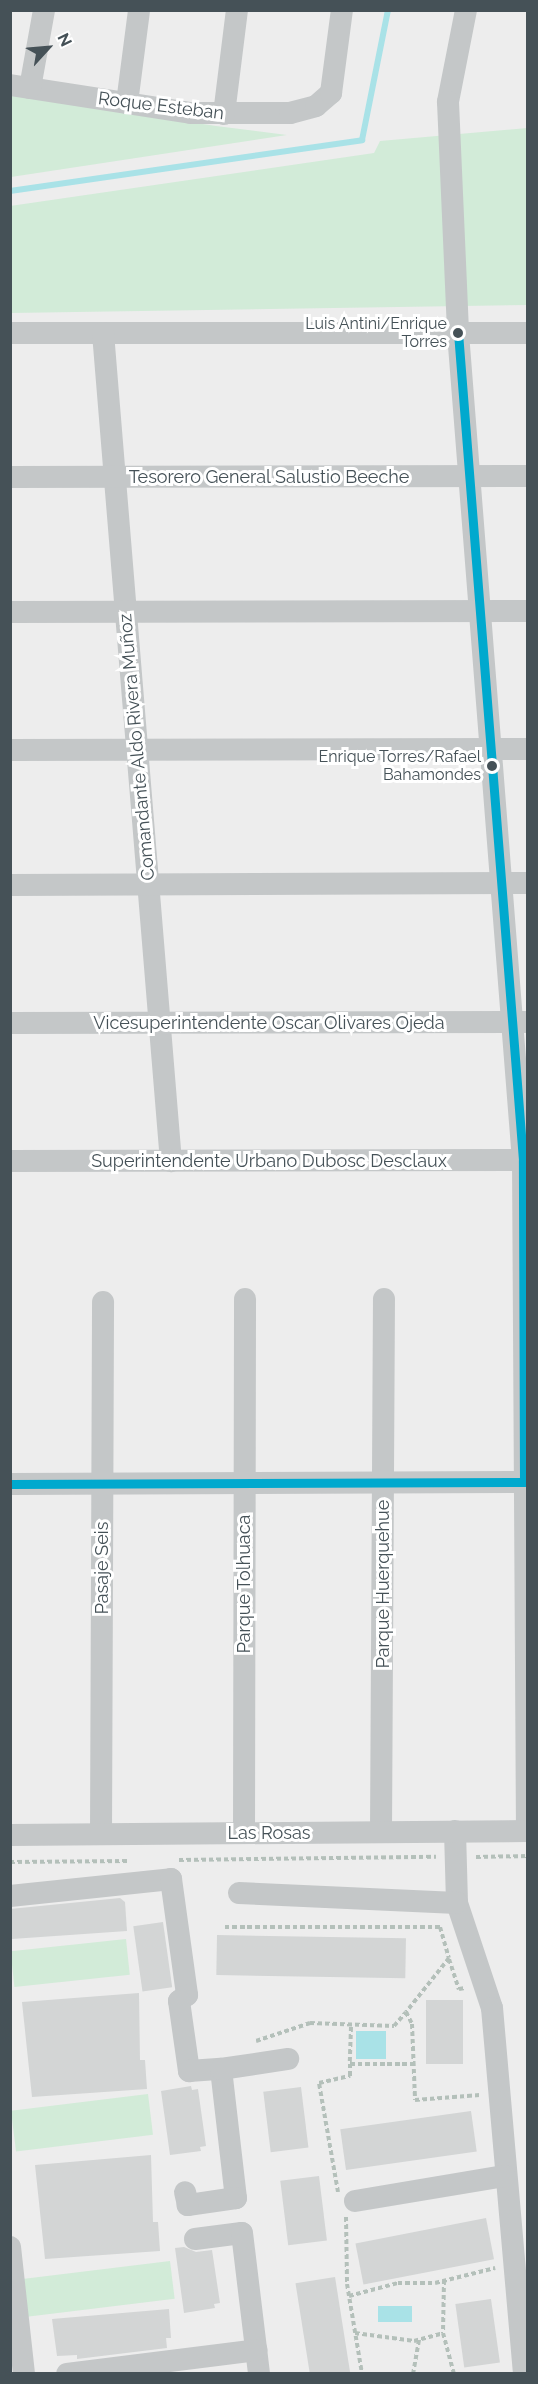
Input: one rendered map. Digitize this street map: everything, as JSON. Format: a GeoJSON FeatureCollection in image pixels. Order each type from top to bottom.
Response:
{"type":"FeatureCollection","features":[{"type":"Feature","properties":{"kind":"street"},"geometry":{"type":"LineString","coordinates":[[20,86],[44,10]]}},
{"type":"Feature","properties":{"kind":"street"},"geometry":{"type":"LineString","coordinates":[[127,103],[139,10]]}},
{"type":"Feature","properties":{"kind":"street"},"geometry":{"type":"LineString","coordinates":[[224,114],[237,10]]}},
{"type":"Feature","properties":{"kind":"street","name":"Roque Esteban"},"geometry":{"type":"LineString","coordinates":[[20,86],[127,103],[224,114],[290,114],[316,106],[331,93],[342,10]]}},
{"type":"Feature","properties":{"kind":"street"},"geometry":{"type":"LineString","coordinates":[[466,10],[448,102],[458,333],[469,477],[501,883],[520,1022],[525,1160],[527,1831]]}},
{"type":"Feature","properties":{"kind":"street"},"geometry":{"type":"LineString","coordinates":[[10,333],[528,333]]}},
{"type":"Feature","properties":{"kind":"street","name":"Comandante Aldo Rivera Muñoz"},"geometry":{"type":"LineString","coordinates":[[103,333],[171,1161]]}},
{"type":"Feature","properties":{"kind":"street","name":"Tesorero General Salustio Beeche"},"geometry":{"type":"LineString","coordinates":[[10,477],[528,476]]}},
{"type":"Feature","properties":{"kind":"street"},"geometry":{"type":"LineString","coordinates":[[10,612],[528,612]]}},
{"type":"Feature","properties":{"kind":"street"},"geometry":{"type":"LineString","coordinates":[[10,750],[528,749]]}},
{"type":"Feature","properties":{"kind":"street"},"geometry":{"type":"LineString","coordinates":[[10,885],[528,882]]}},
{"type":"Feature","properties":{"kind":"street","name":"Vicesuperintendente Oscar Olivares Ojeda"},"geometry":{"type":"LineString","coordinates":[[10,1023],[520,1022]]}},
{"type":"Feature","properties":{"kind":"street","name":"Superintendente Urbano Dubosc Desclaux"},"geometry":{"type":"LineString","coordinates":[[10,1161],[525,1160]]}},
{"type":"Feature","properties":{"kind":"street","name":"Parque Tolhuaca"},"geometry":{"type":"LineString","coordinates":[[244,1833],[245,1299]]}},
{"type":"Feature","properties":{"kind":"street","name":"Parque Huerquehue"},"geometry":{"type":"LineString","coordinates":[[381,1832],[384,1299]]}},
{"type":"Feature","properties":{"kind":"street","name":"Pasaje Seis"},"geometry":{"type":"LineString","coordinates":[[101,1834],[103,1302]]}},
{"type":"Feature","properties":{"kind":"street"},"geometry":{"type":"LineString","coordinates":[[10,1484],[526,1482]]}},
{"type":"Feature","properties":{"kind":"street"},"geometry":{"type":"LineString","coordinates":[[455,1831],[457,1903],[492,2008],[524,2373]]}},
{"type":"Feature","properties":{"kind":"street","name":"Las Rosas"},"geometry":{"type":"LineString","coordinates":[[10,1835],[527,1831]]}},
{"type":"Feature","properties":{"kind":"street"},"geometry":{"type":"LineString","coordinates":[[10,1896],[171,1879],[187,1995],[179,2001],[189,2071],[288,2059]]}},
{"type":"Feature","properties":{"kind":"street"},"geometry":{"type":"LineString","coordinates":[[239,1893],[457,1903]]}},
{"type":"Feature","properties":{"kind":"street"},"geometry":{"type":"LineString","coordinates":[[185,2192],[188,2205],[236,2198],[220,2069]]}},
{"type":"Feature","properties":{"kind":"street"},"geometry":{"type":"LineString","coordinates":[[355,2202],[505,2175]]}},
{"type":"Feature","properties":{"kind":"street"},"geometry":{"type":"LineString","coordinates":[[195,2239],[242,2233],[259,2373]]}},
{"type":"Feature","properties":{"kind":"street"},"geometry":{"type":"LineString","coordinates":[[10,2247],[27,2373]]}},
{"type":"Feature","properties":{"kind":"street"},"geometry":{"type":"LineString","coordinates":[[67,2373],[256,2350]]}},
{"type":"Feature","properties":{"kind":"path"},"geometry":{"type":"LineString","coordinates":[[174,1860],[528,1856]]}},
{"type":"Feature","properties":{"kind":"path"},"geometry":{"type":"LineString","coordinates":[[10,1862],[139,1861]]}},
{"type":"Feature","properties":{"kind":"path"},"geometry":{"type":"LineString","coordinates":[[225,1927],[440,1927],[449,1958],[394,2026],[351,2027],[310,2023],[256,2041]]}},
{"type":"Feature","properties":{"kind":"path"},"geometry":{"type":"LineString","coordinates":[[406,2012],[412,2024],[415,2100],[499,2093]]}},
{"type":"Feature","properties":{"kind":"path"},"geometry":{"type":"LineString","coordinates":[[351,2027],[350,2064],[414,2064]]}},
{"type":"Feature","properties":{"kind":"path"},"geometry":{"type":"LineString","coordinates":[[349,2296],[398,2283],[444,2280],[498,2267]]}},
{"type":"Feature","properties":{"kind":"path"},"geometry":{"type":"LineString","coordinates":[[444,2280],[443,2332],[454,2373]]}},
{"type":"Feature","properties":{"kind":"path"},"geometry":{"type":"LineString","coordinates":[[355,2333],[418,2340],[443,2332]]}},
{"type":"Feature","properties":{"kind":"path"},"geometry":{"type":"LineString","coordinates":[[413,2373],[418,2340]]}},
{"type":"Feature","properties":{"kind":"green space"},"geometry":{"type":"Polygon","coordinates":[[[11,95],[216,126],[287,135],[11,177],[11,95]]]}},
{"type":"Feature","properties":{"kind":"green space"},"geometry":{"type":"Polygon","coordinates":[[[527,128],[527,305],[11,313],[10,206],[374,153],[380,141],[527,128]]]}},
{"type":"Feature","properties":{"kind":"green space"},"geometry":{"type":"Polygon","coordinates":[[[126,1939],[130,1975],[14,1987],[11,1951],[126,1939]]]}},
{"type":"Feature","properties":{"kind":"green space"},"geometry":{"type":"Polygon","coordinates":[[[148,2094],[153,2135],[16,2152],[11,2111],[148,2094]]]}},
{"type":"Feature","properties":{"kind":"green space"},"geometry":{"type":"Polygon","coordinates":[[[170,2261],[175,2299],[15,2318],[10,2281],[170,2261]]]}},
{"type":"Feature","properties":{"kind":"water"},"geometry":{"type":"Polygon","coordinates":[[[356,2031],[386,2031],[386,2059],[356,2059],[356,2031]]]}},
{"type":"Feature","properties":{"kind":"water"},"geometry":{"type":"Polygon","coordinates":[[[378,2306],[412,2306],[412,2322],[378,2322],[378,2306]]]}},
{"type":"Feature","properties":{"kind":"building"},"geometry":{"type":"Polygon","coordinates":[[[120,1898],[125,1902],[127,1931],[12,1939],[10,1909],[120,1898]]]}},
{"type":"Feature","properties":{"kind":"building"},"geometry":{"type":"Polygon","coordinates":[[[163,1922],[172,1987],[142,1992],[133,1926],[163,1922]]]}},
{"type":"Feature","properties":{"kind":"building"},"geometry":{"type":"Polygon","coordinates":[[[217,1935],[406,1938],[405,1978],[216,1975],[217,1935]]]}},
{"type":"Feature","properties":{"kind":"building"},"geometry":{"type":"Polygon","coordinates":[[[139,1993],[140,2060],[145,2060],[147,2089],[32,2097],[22,2002],[139,1993]]]}},
{"type":"Feature","properties":{"kind":"building"},"geometry":{"type":"Polygon","coordinates":[[[426,2000],[463,2000],[463,2064],[426,2064],[426,2000]]]}},
{"type":"Feature","properties":{"kind":"building"},"geometry":{"type":"Polygon","coordinates":[[[191,2086],[192,2090],[198,2089],[206,2146],[200,2147],[201,2151],[170,2155],[161,2091],[191,2086]]]}},
{"type":"Feature","properties":{"kind":"building"},"geometry":{"type":"Polygon","coordinates":[[[301,2087],[308,2148],[271,2152],[263,2092],[301,2087]]]}},
{"type":"Feature","properties":{"kind":"building"},"geometry":{"type":"Polygon","coordinates":[[[471,2111],[477,2152],[346,2170],[340,2129],[471,2111]]]}},
{"type":"Feature","properties":{"kind":"building"},"geometry":{"type":"Polygon","coordinates":[[[151,2155],[153,2222],[158,2222],[160,2251],[45,2259],[35,2165],[151,2155]]]}},
{"type":"Feature","properties":{"kind":"building"},"geometry":{"type":"Polygon","coordinates":[[[319,2176],[327,2241],[288,2245],[280,2181],[319,2176]]]}},
{"type":"Feature","properties":{"kind":"building"},"geometry":{"type":"Polygon","coordinates":[[[486,2218],[494,2259],[363,2285],[355,2243],[486,2218]]]}},
{"type":"Feature","properties":{"kind":"building"},"geometry":{"type":"Polygon","coordinates":[[[184,2247],[196,2252],[212,2250],[220,2303],[214,2304],[215,2308],[184,2313],[175,2248],[184,2247]]]}},
{"type":"Feature","properties":{"kind":"building"},"geometry":{"type":"Polygon","coordinates":[[[335,2277],[350,2373],[310,2374],[295,2283],[335,2277]]]}},
{"type":"Feature","properties":{"kind":"building"},"geometry":{"type":"Polygon","coordinates":[[[491,2299],[500,2362],[464,2367],[455,2304],[491,2299]]]}},
{"type":"Feature","properties":{"kind":"building"},"geometry":{"type":"Polygon","coordinates":[[[169,2309],[171,2338],[166,2338],[167,2348],[77,2359],[77,2355],[57,2356],[52,2319],[169,2309]]]}},
{"type":"Feature","properties":{"kind":"waterway"},"geometry":{"type":"LineString","coordinates":[[10,191],[362,140],[388,10]]}},
{"type":"Feature","properties":{"kind":"transit line"},"geometry":{"type":"LineString","coordinates":[[10,1484],[524,1482],[523,1160],[458,333]]}},
{"type":"Feature","properties":{"kind":"place","name":"Luis Antini/Enrique Torres"},"geometry":{"type":"Point","coordinates":[458,333]}},
{"type":"Feature","properties":{"kind":"place","name":"Enrique Torres/Rafael Bahamondes"},"geometry":{"type":"Point","coordinates":[492,766]}}]}
